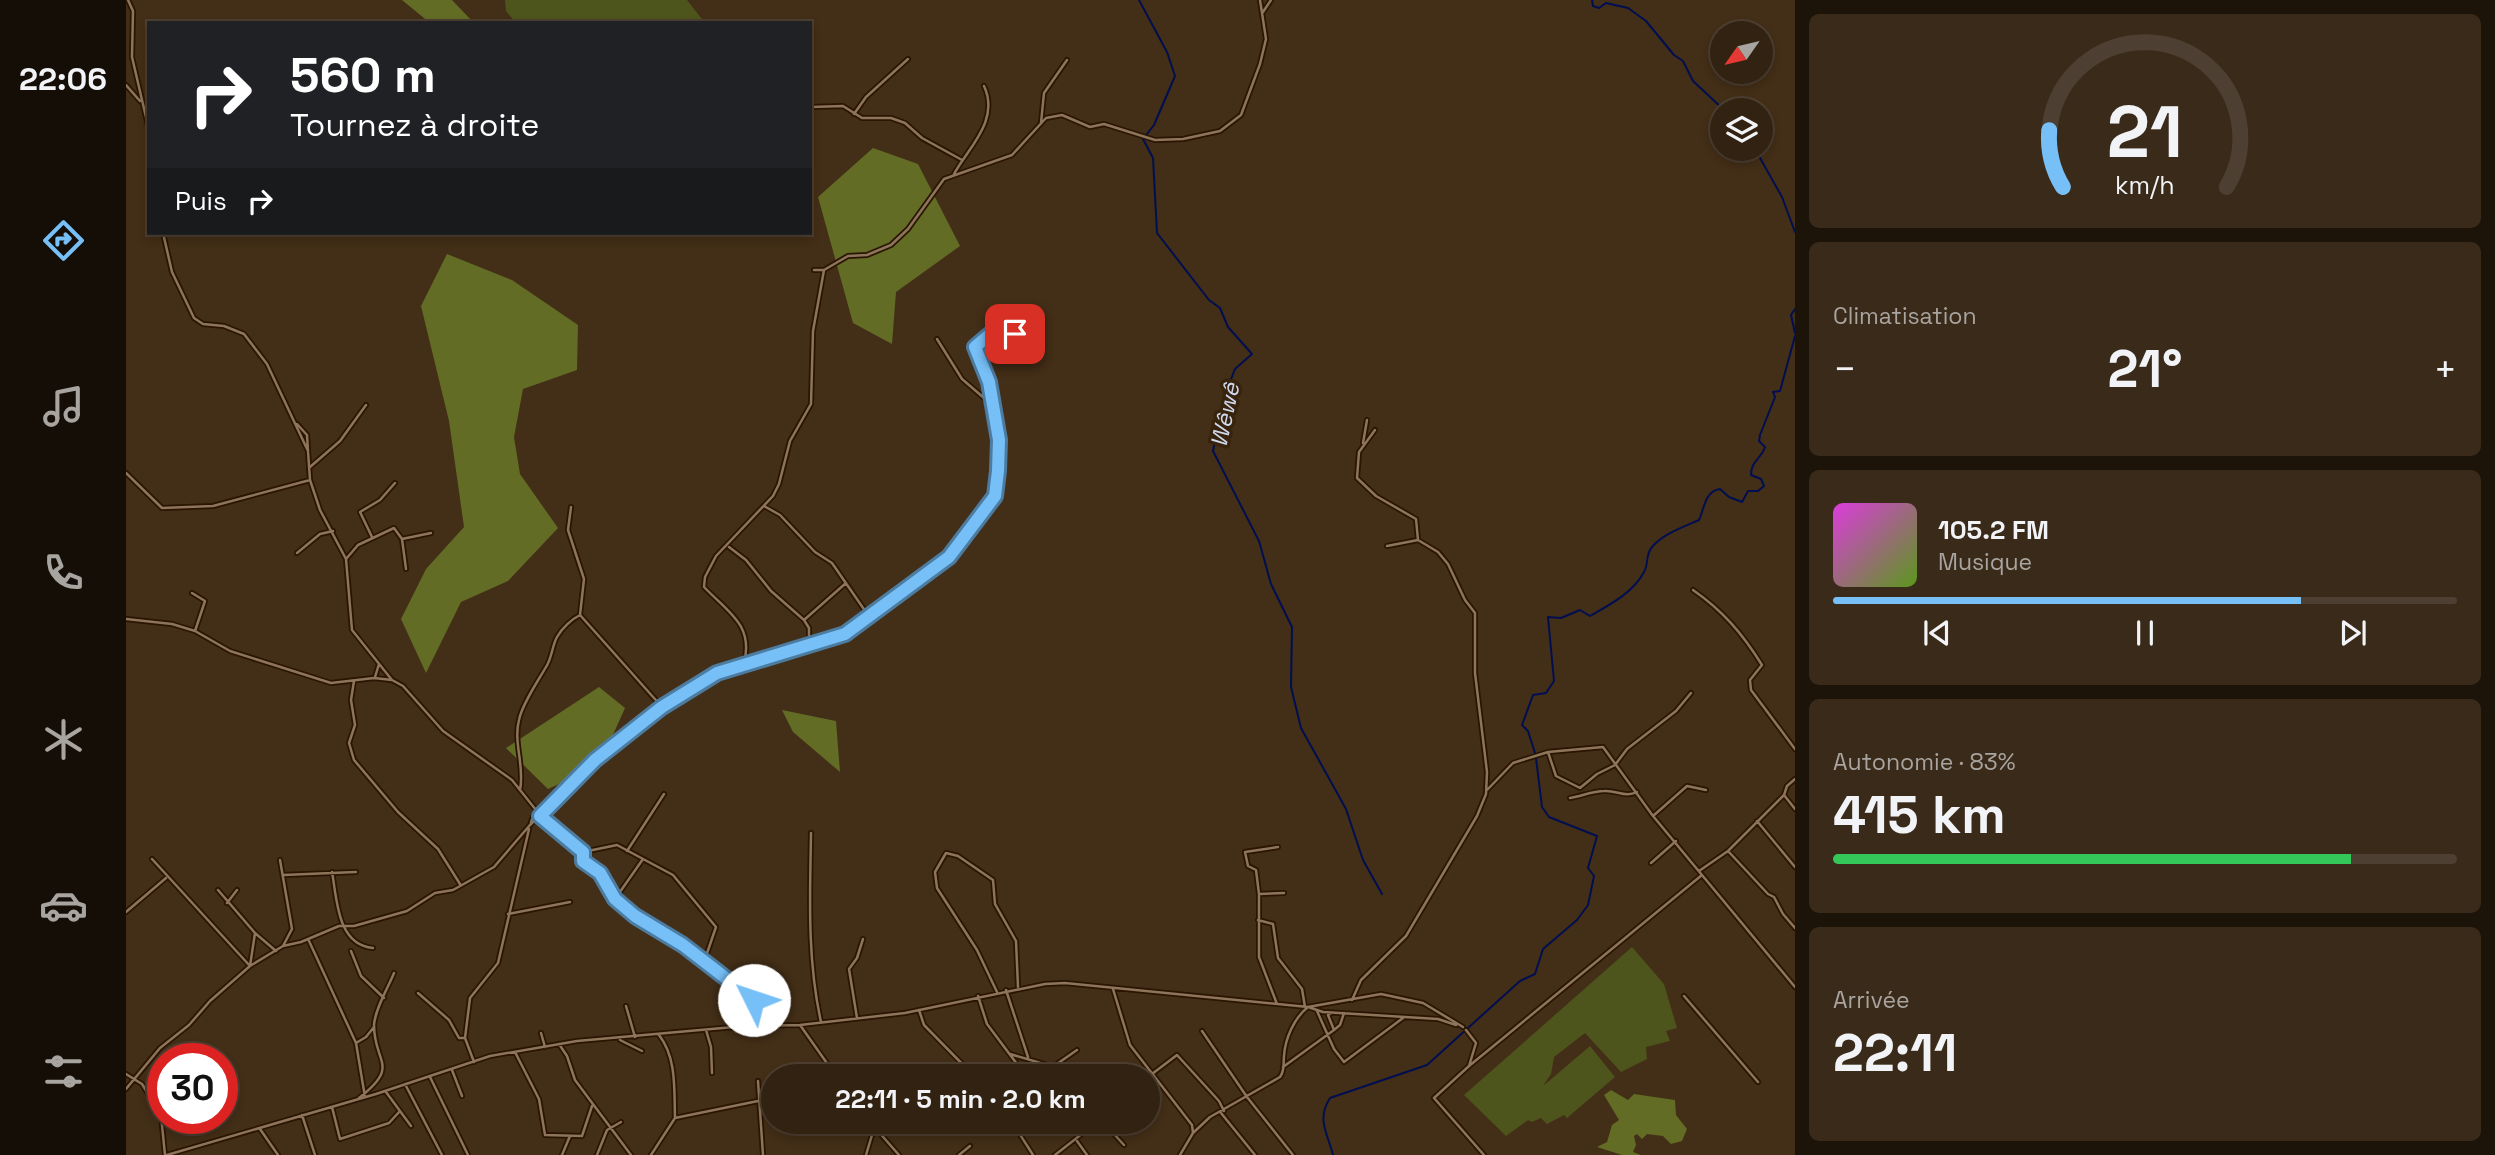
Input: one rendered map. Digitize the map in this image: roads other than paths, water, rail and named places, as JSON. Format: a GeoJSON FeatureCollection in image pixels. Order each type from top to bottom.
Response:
{"type":"FeatureCollection","features":[{"type":"Feature","properties":{"kind":"street"},"geometry":{"type":"LineString","coordinates":[[128,0],[133,11],[132,57],[141,102]]}},
{"type":"Feature","properties":{"kind":"street"},"geometry":{"type":"LineString","coordinates":[[814,270],[824,270],[848,256],[867,255],[891,246],[908,229],[939,184],[954,174],[1012,155],[1046,118],[1062,115],[1090,127],[1104,124],[1155,141],[1183,139],[1220,131],[1241,115],[1246,105],[1266,39],[1260,0]]}},
{"type":"Feature","properties":{"kind":"street"},"geometry":{"type":"LineString","coordinates":[[1262,13],[1271,0]]}},
{"type":"Feature","properties":{"kind":"street"},"geometry":{"type":"LineString","coordinates":[[854,114],[866,97],[908,59]]}},
{"type":"Feature","properties":{"kind":"street"},"geometry":{"type":"LineString","coordinates":[[1041,123],[1044,93],[1067,61]]}},
{"type":"Feature","properties":{"kind":"street"},"geometry":{"type":"LineString","coordinates":[[126,85],[147,113]]}},
{"type":"Feature","properties":{"kind":"street"},"geometry":{"type":"LineString","coordinates":[[954,174],[978,140],[987,118],[988,95],[984,86]]}},
{"type":"Feature","properties":{"kind":"street"},"geometry":{"type":"LineString","coordinates":[[812,107],[843,106],[862,118],[891,118],[905,123],[922,138],[962,160]]}},
{"type":"Feature","properties":{"kind":"street"},"geometry":{"type":"LineString","coordinates":[[163,235],[172,272],[188,310],[203,324],[224,326],[244,334],[267,365],[308,451]]}},
{"type":"Feature","properties":{"kind":"street"},"geometry":{"type":"LineString","coordinates":[[744,663],[749,644],[741,624],[704,587],[711,563],[764,506],[779,484],[790,441],[811,404],[813,331],[824,270]]}},
{"type":"Feature","properties":{"kind":"street"},"geometry":{"type":"LineString","coordinates":[[283,946],[341,926],[354,926],[407,911],[435,893],[461,886],[494,867],[530,825],[595,760],[662,707],[717,673],[845,634],[949,557],[995,496],[999,440],[989,382],[976,353],[977,344],[989,335],[1027,335]]}},
{"type":"Feature","properties":{"kind":"street"},"geometry":{"type":"LineString","coordinates":[[937,339],[962,379],[991,404]]}},
{"type":"Feature","properties":{"kind":"street"},"geometry":{"type":"LineString","coordinates":[[308,468],[340,441],[366,405]]}},
{"type":"Feature","properties":{"kind":"street"},"geometry":{"type":"LineString","coordinates":[[1367,420],[1356,464],[1357,478],[1376,496],[1416,519],[1418,540]]}},
{"type":"Feature","properties":{"kind":"street"},"geometry":{"type":"LineString","coordinates":[[295,422],[307,435],[310,480],[320,510],[346,559],[352,630],[392,680]]}},
{"type":"Feature","properties":{"kind":"street"},"geometry":{"type":"LineString","coordinates":[[1363,443],[1375,430]]}},
{"type":"Feature","properties":{"kind":"street"},"geometry":{"type":"LineString","coordinates":[[126,473],[162,509],[213,506],[310,480]]}},
{"type":"Feature","properties":{"kind":"street"},"geometry":{"type":"LineString","coordinates":[[373,538],[360,512],[380,500],[395,484]]}},
{"type":"Feature","properties":{"kind":"street"},"geometry":{"type":"LineString","coordinates":[[764,506],[780,515],[815,552],[832,563],[870,618]]}},
{"type":"Feature","properties":{"kind":"street"},"geometry":{"type":"LineString","coordinates":[[571,507],[568,530],[584,579],[580,615],[662,707]]}},
{"type":"Feature","properties":{"kind":"street"},"geometry":{"type":"LineString","coordinates":[[346,559],[358,545],[394,528],[402,539],[406,569]]}},
{"type":"Feature","properties":{"kind":"street"},"geometry":{"type":"LineString","coordinates":[[297,553],[320,534],[333,531]]}},
{"type":"Feature","properties":{"kind":"street"},"geometry":{"type":"LineString","coordinates":[[402,539],[431,533]]}},
{"type":"Feature","properties":{"kind":"street"},"geometry":{"type":"LineString","coordinates":[[1352,1000],[1362,981],[1406,936],[1477,816],[1486,791],[1487,772],[1475,673],[1475,613],[1465,600],[1448,564],[1438,552],[1418,540],[1387,546]]}},
{"type":"Feature","properties":{"kind":"street"},"geometry":{"type":"LineString","coordinates":[[728,546],[747,559],[771,591],[804,620],[809,628],[809,643]]}},
{"type":"Feature","properties":{"kind":"street"},"geometry":{"type":"LineString","coordinates":[[804,620],[846,583]]}},
{"type":"Feature","properties":{"kind":"street"},"geometry":{"type":"LineString","coordinates":[[1693,590],[1726,615],[1742,633],[1762,665],[1750,680],[1751,690],[1795,749]]}},
{"type":"Feature","properties":{"kind":"street"},"geometry":{"type":"LineString","coordinates":[[192,593],[205,601],[195,631]]}},
{"type":"Feature","properties":{"kind":"street"},"geometry":{"type":"LineString","coordinates":[[520,790],[524,772],[519,718],[529,700],[532,686],[547,666],[558,636],[571,620],[580,615]]}},
{"type":"Feature","properties":{"kind":"street"},"geometry":{"type":"LineString","coordinates":[[126,619],[172,624],[195,631],[230,651],[331,682],[374,678],[392,680],[403,686],[443,731],[520,790],[540,816],[583,852]]}},
{"type":"Feature","properties":{"kind":"street"},"geometry":{"type":"LineString","coordinates":[[374,678],[379,664]]}},
{"type":"Feature","properties":{"kind":"street"},"geometry":{"type":"LineString","coordinates":[[354,681],[351,700],[355,725],[349,743],[354,760],[398,812],[438,849],[461,886]]}},
{"type":"Feature","properties":{"kind":"street"},"geometry":{"type":"LineString","coordinates":[[1548,752],[1556,776],[1580,788],[1597,774],[1615,765],[1627,749],[1676,711],[1691,693]]}},
{"type":"Feature","properties":{"kind":"street"},"geometry":{"type":"LineString","coordinates":[[1486,791],[1513,763],[1548,752],[1603,747],[1653,816],[1795,987]]}},
{"type":"Feature","properties":{"kind":"street"},"geometry":{"type":"LineString","coordinates":[[1484,1155],[1434,1098],[1728,851],[1784,795],[1787,786],[1795,779]]}},
{"type":"Feature","properties":{"kind":"street"},"geometry":{"type":"LineString","coordinates":[[1653,816],[1687,786],[1706,790]]}},
{"type":"Feature","properties":{"kind":"street"},"geometry":{"type":"LineString","coordinates":[[1570,798],[1609,790],[1627,796],[1637,792]]}},
{"type":"Feature","properties":{"kind":"street"},"geometry":{"type":"LineString","coordinates":[[627,851],[664,794]]}},
{"type":"Feature","properties":{"kind":"street"},"geometry":{"type":"LineString","coordinates":[[1784,795],[1795,809]]}},
{"type":"Feature","properties":{"kind":"street"},"geometry":{"type":"LineString","coordinates":[[474,1062],[464,1038],[470,998],[498,963],[530,825],[536,810]]}},
{"type":"Feature","properties":{"kind":"street"},"geometry":{"type":"LineString","coordinates":[[1757,821],[1795,867]]}},
{"type":"Feature","properties":{"kind":"street"},"geometry":{"type":"LineString","coordinates":[[811,833],[808,874],[811,964],[821,1022]]}},
{"type":"Feature","properties":{"kind":"street"},"geometry":{"type":"LineString","coordinates":[[1651,863],[1676,841]]}},
{"type":"Feature","properties":{"kind":"street"},"geometry":{"type":"LineString","coordinates":[[583,852],[617,845],[673,875],[716,928],[704,962]]}},
{"type":"Feature","properties":{"kind":"street"},"geometry":{"type":"LineString","coordinates":[[1277,1004],[1258,957],[1259,894],[1256,870],[1248,866],[1245,852],[1278,847]]}},
{"type":"Feature","properties":{"kind":"street"},"geometry":{"type":"LineString","coordinates":[[1728,851],[1768,894],[1774,897],[1784,916],[1795,928]]}},
{"type":"Feature","properties":{"kind":"street"},"geometry":{"type":"LineString","coordinates":[[583,852],[583,861],[600,873],[615,899],[754,1000],[757,1026]]}},
{"type":"Feature","properties":{"kind":"street"},"geometry":{"type":"LineString","coordinates":[[997,992],[977,950],[937,888],[935,872],[946,853],[958,856],[993,880],[995,904],[1016,941],[1018,987]]}},
{"type":"Feature","properties":{"kind":"street"},"geometry":{"type":"LineString","coordinates":[[152,859],[166,878],[250,966]]}},
{"type":"Feature","properties":{"kind":"street"},"geometry":{"type":"LineString","coordinates":[[615,899],[643,859]]}},
{"type":"Feature","properties":{"kind":"street"},"geometry":{"type":"LineString","coordinates":[[280,860],[292,944]]}},
{"type":"Feature","properties":{"kind":"street"},"geometry":{"type":"LineString","coordinates":[[332,872],[341,926],[359,942],[373,948]]}},
{"type":"Feature","properties":{"kind":"street"},"geometry":{"type":"LineString","coordinates":[[283,875],[356,872]]}},
{"type":"Feature","properties":{"kind":"street"},"geometry":{"type":"LineString","coordinates":[[126,912],[166,878]]}},
{"type":"Feature","properties":{"kind":"street"},"geometry":{"type":"LineString","coordinates":[[218,890],[255,933],[276,951]]}},
{"type":"Feature","properties":{"kind":"street"},"geometry":{"type":"LineString","coordinates":[[227,903],[237,890]]}},
{"type":"Feature","properties":{"kind":"street"},"geometry":{"type":"LineString","coordinates":[[1259,894],[1284,893]]}},
{"type":"Feature","properties":{"kind":"street"},"geometry":{"type":"LineString","coordinates":[[508,914],[570,902]]}},
{"type":"Feature","properties":{"kind":"street"},"geometry":{"type":"LineString","coordinates":[[1258,920],[1273,924],[1278,958],[1302,989],[1307,1007]]}},
{"type":"Feature","properties":{"kind":"street"},"geometry":{"type":"LineString","coordinates":[[250,966],[255,933]]}},
{"type":"Feature","properties":{"kind":"street"},"geometry":{"type":"LineString","coordinates":[[126,1090],[160,1048],[189,1025],[210,1001],[250,966],[283,946],[290,936]]}},
{"type":"Feature","properties":{"kind":"street"},"geometry":{"type":"LineString","coordinates":[[308,939],[356,1043],[365,1095]]}},
{"type":"Feature","properties":{"kind":"street"},"geometry":{"type":"LineString","coordinates":[[857,1018],[849,969],[857,958],[863,939]]}},
{"type":"Feature","properties":{"kind":"street"},"geometry":{"type":"LineString","coordinates":[[351,951],[361,976],[384,998]]}},
{"type":"Feature","properties":{"kind":"street"},"geometry":{"type":"LineString","coordinates":[[356,1043],[366,1037],[374,1027],[394,973]]}},
{"type":"Feature","properties":{"kind":"street"},"geometry":{"type":"LineString","coordinates":[[365,1095],[386,1091],[474,1062],[545,1046],[706,1030],[800,1025],[919,1010],[1018,987],[1065,983],[1307,1007],[1381,994],[1423,1003],[1463,1027],[1438,1020],[1331,1013],[1307,1007]]}},
{"type":"Feature","properties":{"kind":"street"},"geometry":{"type":"LineString","coordinates":[[1113,989],[1130,1045],[1142,1064]]}},
{"type":"Feature","properties":{"kind":"street"},"geometry":{"type":"LineString","coordinates":[[1006,990],[1028,1057]]}},
{"type":"Feature","properties":{"kind":"street"},"geometry":{"type":"LineString","coordinates":[[418,993],[449,1020],[459,1038],[464,1038]]}},
{"type":"Feature","properties":{"kind":"street"},"geometry":{"type":"LineString","coordinates":[[978,996],[987,1024],[1016,1064]]}},
{"type":"Feature","properties":{"kind":"street"},"geometry":{"type":"LineString","coordinates":[[1684,996],[1758,1082]]}},
{"type":"Feature","properties":{"kind":"street"},"geometry":{"type":"LineString","coordinates":[[625,1006],[635,1038]]}},
{"type":"Feature","properties":{"kind":"street"},"geometry":{"type":"LineString","coordinates":[[1180,1155],[1193,1133],[1210,1117],[1280,1077],[1291,1028],[1307,1007]]}},
{"type":"Feature","properties":{"kind":"street"},"geometry":{"type":"LineString","coordinates":[[919,1010],[924,1025],[962,1064]]}},
{"type":"Feature","properties":{"kind":"street"},"geometry":{"type":"LineString","coordinates":[[1317,1011],[1327,1036],[1344,1062],[1403,1018]]}},
{"type":"Feature","properties":{"kind":"street"},"geometry":{"type":"LineString","coordinates":[[1331,1013],[1328,1017],[1334,1030]]}},
{"type":"Feature","properties":{"kind":"street"},"geometry":{"type":"LineString","coordinates":[[1283,1067],[1334,1030],[1344,1013]]}},
{"type":"Feature","properties":{"kind":"street"},"geometry":{"type":"LineString","coordinates":[[800,1025],[828,1064]]}},
{"type":"Feature","properties":{"kind":"street"},"geometry":{"type":"LineString","coordinates":[[126,1074],[142,1084],[161,1115],[166,1155],[356,1100],[365,1095],[380,1079],[383,1070],[374,1027]]}},
{"type":"Feature","properties":{"kind":"street"},"geometry":{"type":"LineString","coordinates":[[706,1030],[711,1047],[712,1073]]}},
{"type":"Feature","properties":{"kind":"street"},"geometry":{"type":"LineString","coordinates":[[1466,1030],[1476,1043],[1469,1066]]}},
{"type":"Feature","properties":{"kind":"street"},"geometry":{"type":"LineString","coordinates":[[1202,1031],[1247,1097],[1293,1155]]}},
{"type":"Feature","properties":{"kind":"street"},"geometry":{"type":"LineString","coordinates":[[541,1033],[545,1046]]}},
{"type":"Feature","properties":{"kind":"street"},"geometry":{"type":"LineString","coordinates":[[651,1155],[675,1118],[672,1062],[667,1046],[659,1035]]}},
{"type":"Feature","properties":{"kind":"street"},"geometry":{"type":"LineString","coordinates":[[619,1039],[642,1051]]}},
{"type":"Feature","properties":{"kind":"street"},"geometry":{"type":"LineString","coordinates":[[559,1044],[575,1080],[631,1155]]}},
{"type":"Feature","properties":{"kind":"street"},"geometry":{"type":"LineString","coordinates":[[1056,1064],[1077,1050]]}},
{"type":"Feature","properties":{"kind":"street"},"geometry":{"type":"LineString","coordinates":[[515,1052],[538,1099],[545,1135],[582,1136],[592,1105]]}},
{"type":"Feature","properties":{"kind":"street"},"geometry":{"type":"LineString","coordinates":[[1007,1053],[1047,1064]]}},
{"type":"Feature","properties":{"kind":"street"},"geometry":{"type":"LineString","coordinates":[[1160,1068],[1177,1055],[1219,1101],[1222,1112],[1255,1155]]}},
{"type":"Feature","properties":{"kind":"street"},"geometry":{"type":"LineString","coordinates":[[452,1070],[462,1096]]}},
{"type":"Feature","properties":{"kind":"street"},"geometry":{"type":"LineString","coordinates":[[430,1077],[468,1155]]}},
{"type":"Feature","properties":{"kind":"street"},"geometry":{"type":"LineString","coordinates":[[758,1081],[763,1155]]}},
{"type":"Feature","properties":{"kind":"street"},"geometry":{"type":"LineString","coordinates":[[405,1084],[442,1155]]}},
{"type":"Feature","properties":{"kind":"street"},"geometry":{"type":"LineString","coordinates":[[1160,1088],[1192,1125],[1193,1133]]}},
{"type":"Feature","properties":{"kind":"street"},"geometry":{"type":"LineString","coordinates":[[386,1091],[411,1126]]}},
{"type":"Feature","properties":{"kind":"street"},"geometry":{"type":"LineString","coordinates":[[675,1118],[758,1101]]}},
{"type":"Feature","properties":{"kind":"street"},"geometry":{"type":"LineString","coordinates":[[332,1105],[340,1139],[389,1123],[400,1111]]}},
{"type":"Feature","properties":{"kind":"street"},"geometry":{"type":"LineString","coordinates":[[302,1114],[315,1155]]}},
{"type":"Feature","properties":{"kind":"street"},"geometry":{"type":"LineString","coordinates":[[597,1155],[609,1128],[621,1122]]}},
{"type":"Feature","properties":{"kind":"street"},"geometry":{"type":"LineString","coordinates":[[260,1128],[278,1155]]}},
{"type":"Feature","properties":{"kind":"street"},"geometry":{"type":"LineString","coordinates":[[1020,1134],[1033,1155]]}},
{"type":"Feature","properties":{"kind":"street"},"geometry":{"type":"LineString","coordinates":[[1075,1134],[1087,1155]]}},
{"type":"Feature","properties":{"kind":"street"},"geometry":{"type":"LineString","coordinates":[[1055,1155],[1082,1134]]}},
{"type":"Feature","properties":{"kind":"street"},"geometry":{"type":"LineString","coordinates":[[1114,1134],[1124,1145]]}},
{"type":"Feature","properties":{"kind":"street"},"geometry":{"type":"LineString","coordinates":[[866,1155],[871,1139],[880,1135],[899,1155]]}},
{"type":"Feature","properties":{"kind":"street"},"geometry":{"type":"LineString","coordinates":[[562,1155],[570,1136]]}},
{"type":"Feature","properties":{"kind":"street"},"geometry":{"type":"LineString","coordinates":[[959,1155],[970,1146]]}},
{"type":"Feature","properties":{"kind":"street"},"geometry":{"type":"LineString","coordinates":[[965,1148],[968,1155]]}},
{"type":"Feature","properties":{"kind":"waterway","name":"Wêwê"},"geometry":{"type":"LineString","coordinates":[[1139,0],[1167,52],[1175,76],[1154,125],[1143,139],[1153,158],[1157,233],[1209,300],[1220,308],[1228,327],[1252,354],[1235,369],[1224,397],[1213,451],[1259,541],[1271,584],[1292,627],[1291,687],[1301,728],[1346,809],[1363,860],[1382,894]]}},
{"type":"Feature","properties":{"kind":"waterway"},"geometry":{"type":"LineString","coordinates":[[1592,0],[1593,6],[1599,8],[1606,3],[1628,8],[1646,21],[1674,55],[1683,61],[1693,81],[1711,98]]}},
{"type":"Feature","properties":{"kind":"waterway"},"geometry":{"type":"LineString","coordinates":[[1762,161],[1782,197],[1795,232]]}},
{"type":"Feature","properties":{"kind":"waterway"},"geometry":{"type":"LineString","coordinates":[[1795,309],[1791,315],[1795,333]]}},
{"type":"Feature","properties":{"kind":"waterway"},"geometry":{"type":"LineString","coordinates":[[1535,753],[1528,731],[1522,725],[1533,695],[1546,693],[1554,681],[1548,617],[1561,618],[1580,610],[1590,616],[1620,598],[1639,579],[1652,547],[1667,535],[1699,520],[1708,497],[1715,490],[1720,489],[1729,497],[1742,502],[1748,491],[1758,491],[1764,486],[1761,479],[1751,475],[1751,470],[1765,447],[1759,441],[1760,435],[1775,397],[1773,392],[1780,391],[1795,336]]}},
{"type":"Feature","properties":{"kind":"waterway"},"geometry":{"type":"LineString","coordinates":[[1333,1155],[1323,1120],[1330,1098],[1427,1065],[1520,981],[1535,974],[1543,949],[1577,920],[1588,905],[1594,876],[1588,868],[1597,836],[1549,817],[1542,807],[1536,758]]}}]}
